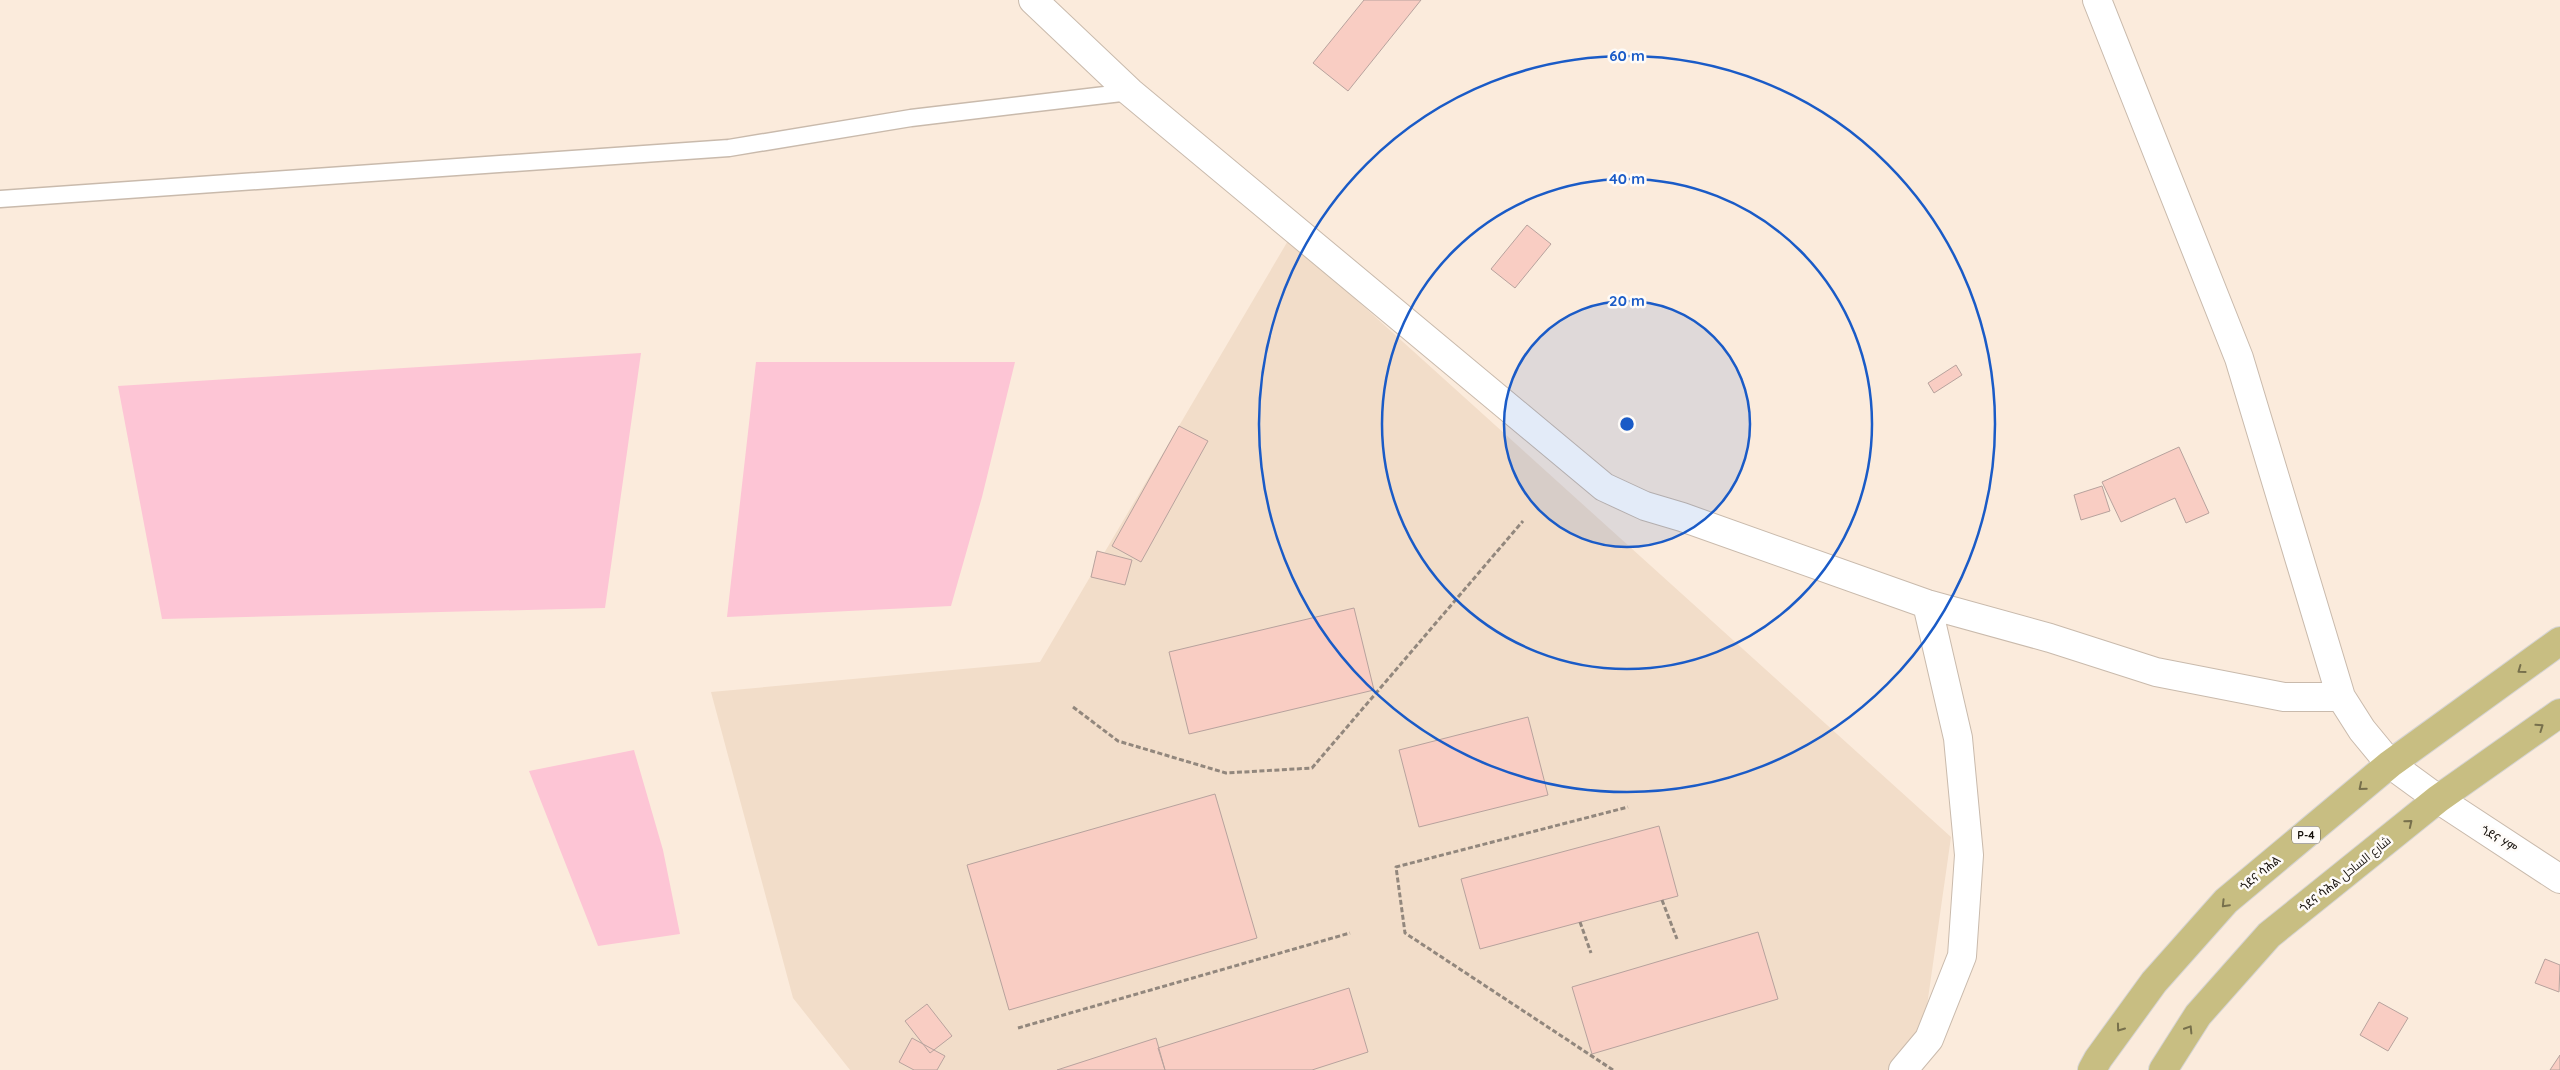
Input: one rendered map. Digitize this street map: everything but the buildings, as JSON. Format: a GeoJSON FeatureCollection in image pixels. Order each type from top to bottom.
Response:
{"type":"FeatureCollection","features":[{"type":"Feature","properties":{"kind":"highway","name":"ጎደና ሳሕል"},"geometry":{"type":"LineString","coordinates":[[2092,1070],[2154,982],[2226,901],[2390,764],[2560,641]]}},
{"type":"Feature","properties":{"kind":"highway","name":"ጎደና ሳሕል شارع الساحل"},"geometry":{"type":"LineString","coordinates":[[2163,1070],[2198,1015],[2269,934],[2438,799],[2560,712]]}},
{"type":"Feature","properties":{"kind":"street"},"geometry":{"type":"LineString","coordinates":[[1033,0],[1130,92],[1604,487],[1645,506],[1682,517],[1927,604],[2050,638],[2156,672],[2284,697],[2341,697]]}},
{"type":"Feature","properties":{"kind":"street","name":"ጎደና ሃም"},"geometry":{"type":"LineString","coordinates":[[2097,0],[2239,358],[2341,697],[2362,730],[2390,764],[2438,799],[2560,879]]}},
{"type":"Feature","properties":{"kind":"street"},"geometry":{"type":"LineString","coordinates":[[1903,1070],[1929,1039],[1962,956],[1969,855],[1958,738],[1927,604]]}},
{"type":"Feature","properties":{"kind":"lane"},"geometry":{"type":"LineString","coordinates":[[0,199],[729,148],[911,118],[1130,92]]}},
{"type":"Feature","properties":{"kind":"path"},"geometry":{"type":"LineString","coordinates":[[1072,707],[1118,741],[1226,773],[1312,768],[1523,520]]}},
{"type":"Feature","properties":{"kind":"path"},"geometry":{"type":"LineString","coordinates":[[1613,1070],[1405,933],[1396,867],[1628,807]]}},
{"type":"Feature","properties":{"kind":"path"},"geometry":{"type":"LineString","coordinates":[[1662,900],[1677,939]]}},
{"type":"Feature","properties":{"kind":"path"},"geometry":{"type":"LineString","coordinates":[[1580,922],[1591,953]]}},
{"type":"Feature","properties":{"kind":"path"},"geometry":{"type":"LineString","coordinates":[[1018,1028],[1350,933]]}},
{"type":"Feature","properties":{"kind":"shaded area"},"geometry":{"type":"Polygon","coordinates":[[[1289,239],[1951,837],[1921,1048],[1901,1070],[850,1070],[793,998],[711,692],[1040,662],[1289,239]]]}},
{"type":"Feature","properties":{"kind":"shaded area"},"geometry":{"type":"Polygon","coordinates":[[[641,353],[605,608],[162,619],[118,386],[641,353]]]}},
{"type":"Feature","properties":{"kind":"shaded area"},"geometry":{"type":"Polygon","coordinates":[[[756,362],[1015,362],[982,497],[951,606],[727,617],[756,362]]]}},
{"type":"Feature","properties":{"kind":"shaded area"},"geometry":{"type":"Polygon","coordinates":[[[634,750],[663,850],[680,934],[598,946],[529,771],[634,750]]]}}]}
